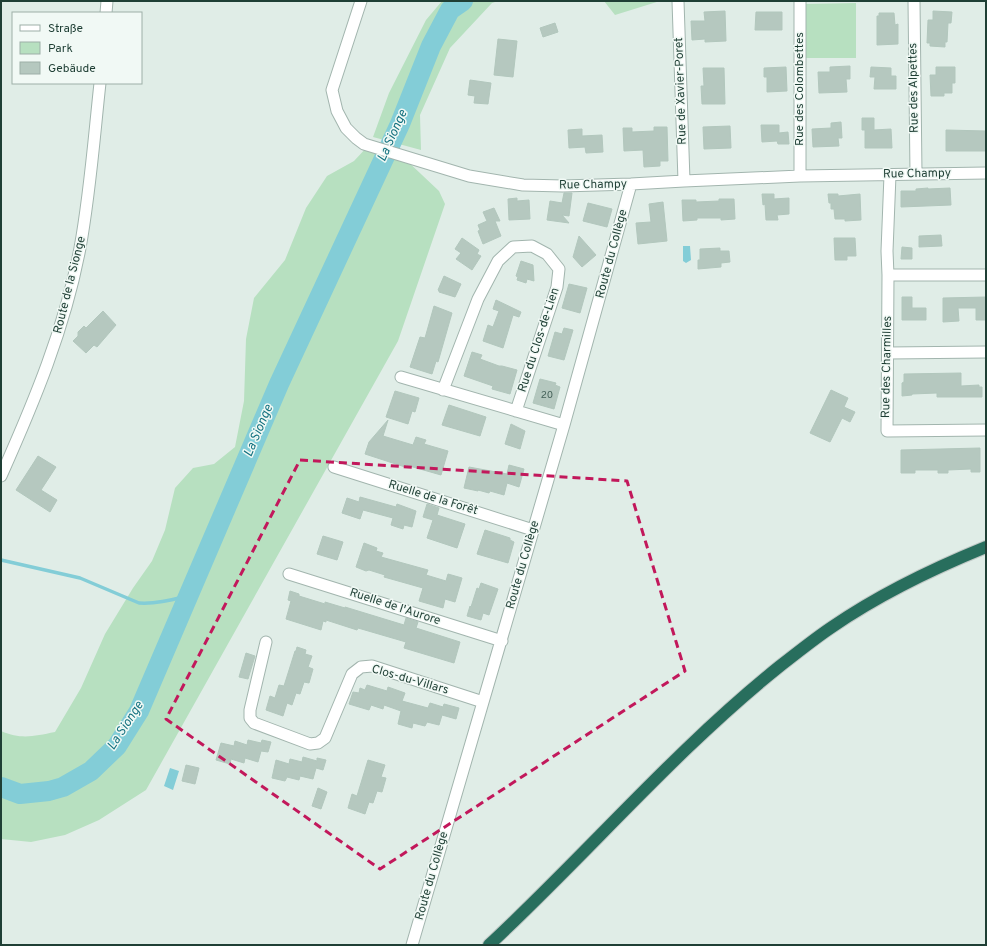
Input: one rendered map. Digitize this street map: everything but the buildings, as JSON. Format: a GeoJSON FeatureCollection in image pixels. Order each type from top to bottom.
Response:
{"type":"FeatureCollection","features":[{"type":"Feature","properties":{"kind":"highway"},"geometry":{"type":"LineString","coordinates":[[489,945],[542,894],[688,746],[729,708],[759,683],[831,627],[874,600],[912,580],[986,547]]}},
{"type":"Feature","properties":{"kind":"street"},"geometry":{"type":"LineString","coordinates":[[106,1],[106,12]]}},
{"type":"Feature","properties":{"kind":"street","name":"Rue Champy"},"geometry":{"type":"LineString","coordinates":[[361,1],[332,90],[337,110],[346,128],[356,138],[368,146],[404,158],[469,176],[523,185],[563,186],[800,176],[986,172]]}},
{"type":"Feature","properties":{"kind":"street","name":"Rue de Xavier-Poret"},"geometry":{"type":"LineString","coordinates":[[678,1],[684,181]]}},
{"type":"Feature","properties":{"kind":"street","name":"Rue des Colombettes"},"geometry":{"type":"LineString","coordinates":[[800,1],[800,176]]}},
{"type":"Feature","properties":{"kind":"street","name":"Rue des Alpettes"},"geometry":{"type":"LineString","coordinates":[[914,1],[916,174]]}},
{"type":"Feature","properties":{"kind":"street","name":"Route de la Sionge"},"geometry":{"type":"LineString","coordinates":[[1,476],[29,415],[62,323],[72,285],[80,248],[86,208],[100,84]]}},
{"type":"Feature","properties":{"kind":"street","name":"Rue des Charmilles"},"geometry":{"type":"LineString","coordinates":[[890,175],[887,251],[887,431],[986,430]]}},
{"type":"Feature","properties":{"kind":"street","name":"Route du Collège"},"geometry":{"type":"LineString","coordinates":[[412,945],[502,641],[631,184]]}},
{"type":"Feature","properties":{"kind":"street","name":"Rue du Clos-de-Lien"},"geometry":{"type":"LineString","coordinates":[[442,390],[478,299],[498,261],[513,247],[532,246],[547,254],[559,269],[557,287],[516,411]]}},
{"type":"Feature","properties":{"kind":"street"},"geometry":{"type":"LineString","coordinates":[[888,275],[986,275]]}},
{"type":"Feature","properties":{"kind":"street"},"geometry":{"type":"LineString","coordinates":[[888,353],[986,352]]}},
{"type":"Feature","properties":{"kind":"street"},"geometry":{"type":"LineString","coordinates":[[401,378],[564,425]]}},
{"type":"Feature","properties":{"kind":"street","name":"Ruelle de la Forêt"},"geometry":{"type":"LineString","coordinates":[[334,467],[533,530]]}},
{"type":"Feature","properties":{"kind":"street","name":"Ruelle de l'Aurore"},"geometry":{"type":"LineString","coordinates":[[289,574],[502,641]]}},
{"type":"Feature","properties":{"kind":"street","name":"Clos-du-Villars"},"geometry":{"type":"LineString","coordinates":[[266,642],[250,710],[250,718],[254,723],[310,744],[318,744],[326,738],[352,674],[361,667],[372,666],[483,702]]}},
{"type":"Feature","properties":{"kind":"highlighted area"},"geometry":{"type":"Polygon","coordinates":[[[300,460],[627,481],[685,671],[380,869],[166,719],[300,460]]]}},
{"type":"Feature","properties":{"kind":"green space"},"geometry":{"type":"Polygon","coordinates":[[[442,1],[498,1],[492,3],[450,48],[420,115],[421,150],[373,137],[389,93],[426,20],[442,1]]]}},
{"type":"Feature","properties":{"kind":"green space"},"geometry":{"type":"Polygon","coordinates":[[[604,1],[660,1],[615,15],[604,1]]]}},
{"type":"Feature","properties":{"kind":"green space"},"geometry":{"type":"Polygon","coordinates":[[[856,3],[856,58],[804,58],[804,4],[856,3]]]}},
{"type":"Feature","properties":{"kind":"green space"},"geometry":{"type":"Polygon","coordinates":[[[368,146],[404,158],[439,191],[445,204],[398,341],[146,790],[99,820],[65,835],[31,842],[1,839],[1,731],[15,736],[34,736],[55,732],[81,688],[105,634],[133,588],[152,561],[165,530],[175,488],[193,468],[214,464],[235,447],[244,401],[246,339],[254,298],[285,260],[306,208],[327,176],[354,161],[368,146]]]}},
{"type":"Feature","properties":{"kind":"water"},"geometry":{"type":"Polygon","coordinates":[[[683,246],[690,246],[691,260],[686,263],[683,261],[683,246]]]}},
{"type":"Feature","properties":{"kind":"water"},"geometry":{"type":"Polygon","coordinates":[[[170,768],[179,771],[173,790],[164,786],[170,768]]]}},
{"type":"Feature","properties":{"kind":"waterway","name":"La Sionge"},"geometry":{"type":"LineString","coordinates":[[1,787],[20,794],[49,791],[63,787],[91,771],[117,746],[139,711],[279,384],[400,124],[431,46],[450,10],[463,1]]}},
{"type":"Feature","properties":{"kind":"waterway"},"geometry":{"type":"LineString","coordinates":[[1,560],[80,578],[139,603],[157,602],[187,596]]}}]}
